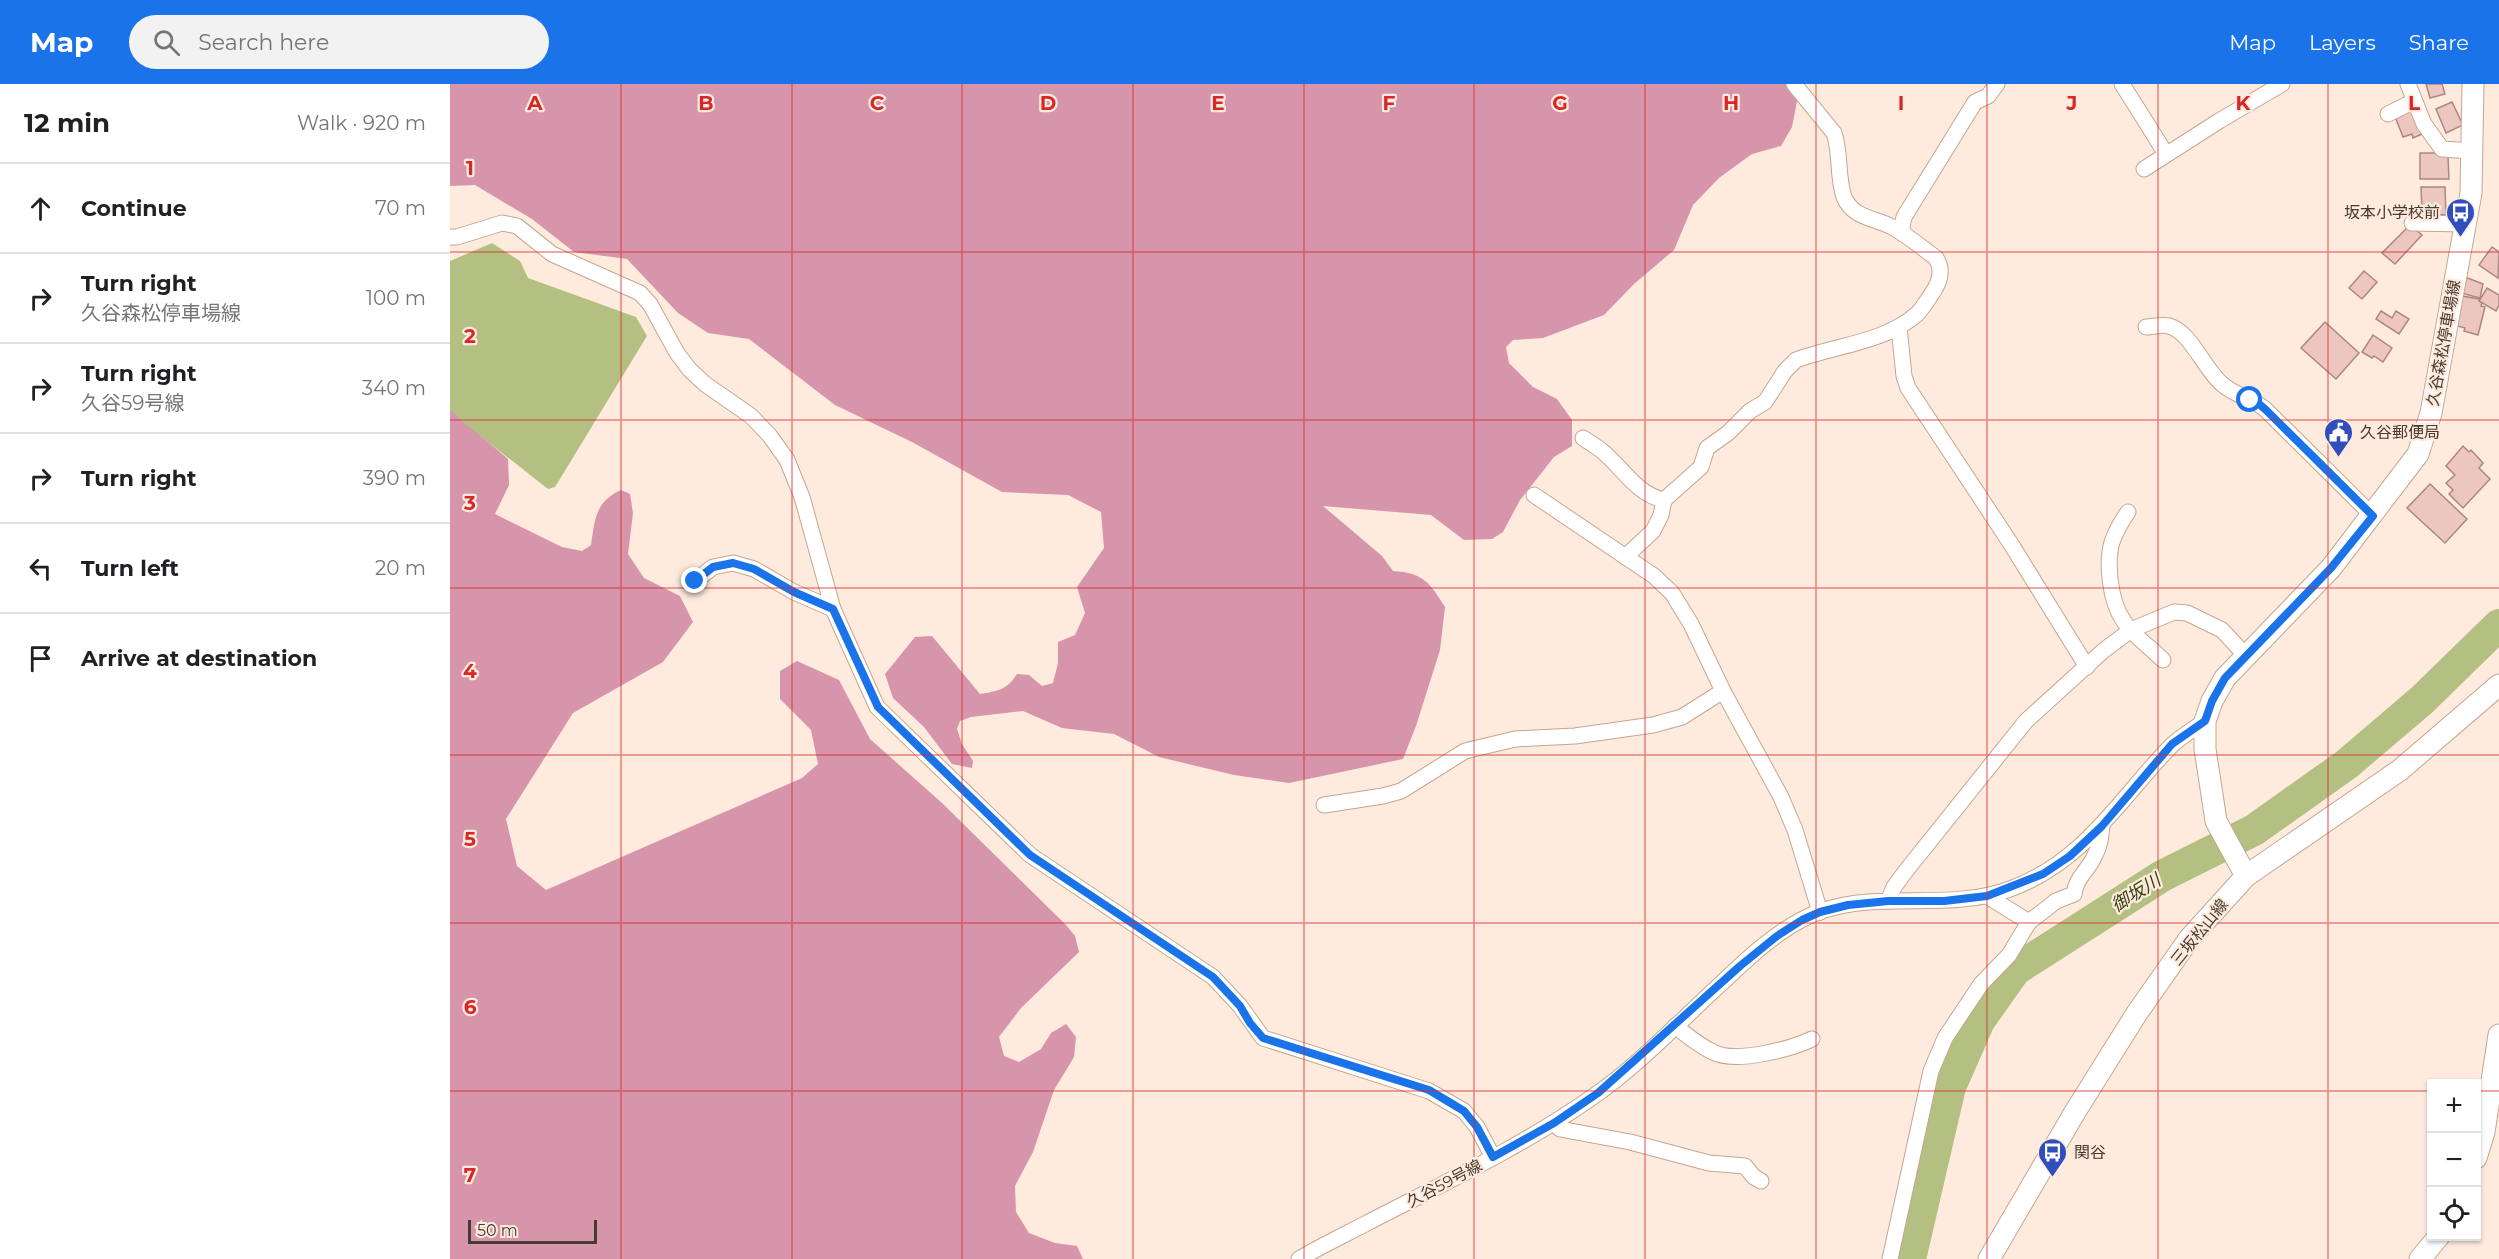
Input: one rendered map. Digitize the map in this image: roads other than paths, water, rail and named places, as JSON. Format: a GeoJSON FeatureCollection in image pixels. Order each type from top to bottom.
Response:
{"type":"FeatureCollection","features":[{"type":"Feature","properties":{"kind":"main road","name":"久谷森松停車場線"},"geometry":{"type":"LineString","coordinates":[[2244,872],[2216,821],[2205,749],[2205,721],[2212,701],[2225,678],[2331,568],[2373,516],[2418,454],[2427,423],[2471,193],[2473,84]]}},
{"type":"Feature","properties":{"kind":"main road","name":"三坂松山線"},"geometry":{"type":"LineString","coordinates":[[1989,1259],[2075,1112],[2137,1013],[2189,939],[2244,872],[2400,770],[2499,685]]}},
{"type":"Feature","properties":{"kind":"main road"},"geometry":{"type":"LineString","coordinates":[[2481,1148],[2491,1128],[2499,1035]]}},
{"type":"Feature","properties":{"kind":"main road"},"geometry":{"type":"LineString","coordinates":[[2420,1259],[2435,1241]]}},
{"type":"Feature","properties":{"kind":"street"},"geometry":{"type":"LineString","coordinates":[[1625,557],[1653,531],[1661,515],[1664,500],[1690,479],[1701,466],[1707,448],[1728,433],[1750,411],[1765,402],[1785,371],[1796,360],[1899,327],[1919,312],[1941,275],[1941,265],[1936,258],[1903,234],[1852,209],[1842,191],[1838,142],[1834,133],[1794,84]]}},
{"type":"Feature","properties":{"kind":"street"},"geometry":{"type":"LineString","coordinates":[[1903,234],[1904,217],[1975,102],[1988,96],[1997,84]]}},
{"type":"Feature","properties":{"kind":"street"},"geometry":{"type":"LineString","coordinates":[[2144,169],[2270,89],[2282,84]]}},
{"type":"Feature","properties":{"kind":"street"},"geometry":{"type":"LineString","coordinates":[[2408,84],[2433,138],[2442,149],[2472,151]]}},
{"type":"Feature","properties":{"kind":"street"},"geometry":{"type":"LineString","coordinates":[[2124,85],[2166,154]]}},
{"type":"Feature","properties":{"kind":"street"},"geometry":{"type":"LineString","coordinates":[[2388,114],[2414,101]]}},
{"type":"Feature","properties":{"kind":"street"},"geometry":{"type":"LineString","coordinates":[[450,237],[457,237],[502,223],[517,226],[552,254],[640,292],[650,304],[688,369],[705,384],[751,416],[770,436],[787,460],[802,497],[833,609],[878,707],[1030,855],[1213,977],[1240,1006],[1250,1023],[1263,1038],[1429,1090],[1464,1111],[1477,1127],[1493,1157]]}},
{"type":"Feature","properties":{"kind":"street"},"geometry":{"type":"LineString","coordinates":[[2412,223],[2465,224]]}},
{"type":"Feature","properties":{"kind":"street"},"geometry":{"type":"LineString","coordinates":[[2146,327],[2168,325],[2177,330],[2189,341],[2211,374],[2221,384],[2237,396],[2258,403],[2373,516]]}},
{"type":"Feature","properties":{"kind":"street"},"geometry":{"type":"LineString","coordinates":[[1899,327],[1904,376],[1908,388],[2011,544],[2087,668]]}},
{"type":"Feature","properties":{"kind":"street"},"geometry":{"type":"LineString","coordinates":[[1582,438],[1603,451],[1641,489],[1652,497],[1664,500]]}},
{"type":"Feature","properties":{"kind":"street"},"geometry":{"type":"LineString","coordinates":[[1534,495],[1654,576],[1672,593],[1691,624],[1722,691],[1781,797],[1795,830],[1820,912]]}},
{"type":"Feature","properties":{"kind":"street"},"geometry":{"type":"LineString","coordinates":[[2128,512],[2119,525],[2112,543],[2110,564],[2114,594],[2119,613],[2131,630],[2163,660]]}},
{"type":"Feature","properties":{"kind":"street"},"geometry":{"type":"LineString","coordinates":[[695,581],[713,567],[733,563],[754,569],[794,592],[833,609]]}},
{"type":"Feature","properties":{"kind":"street"},"geometry":{"type":"LineString","coordinates":[[1888,901],[1894,887],[1905,872],[2026,721],[2087,668],[2103,651],[2131,630],[2174,612],[2187,613],[2222,630],[2245,655]]}},
{"type":"Feature","properties":{"kind":"street"},"geometry":{"type":"LineString","coordinates":[[1324,805],[1401,791],[1450,759],[1465,751],[1485,745],[1515,740],[1575,736],[1653,724],[1682,717],[1722,691]]}},
{"type":"Feature","properties":{"kind":"street","name":"久谷59号線"},"geometry":{"type":"LineString","coordinates":[[1299,1259],[1554,1123],[1598,1093],[1740,966],[1777,936],[1802,920],[1820,912],[1848,905],[1888,901],[1944,901],[1987,896],[2043,874],[2070,856],[2102,826],[2172,744],[2205,721]]}},
{"type":"Feature","properties":{"kind":"street"},"geometry":{"type":"LineString","coordinates":[[1890,1259],[1931,1071],[1945,1038],[1981,984],[2009,955],[2029,922],[2056,901],[2074,894],[2075,882],[2095,857],[2102,826]]}},
{"type":"Feature","properties":{"kind":"street"},"geometry":{"type":"LineString","coordinates":[[1987,896],[2029,922]]}},
{"type":"Feature","properties":{"kind":"street"},"geometry":{"type":"LineString","coordinates":[[1675,1026],[1714,1053],[1726,1056],[1747,1055],[1797,1046],[1812,1039]]}},
{"type":"Feature","properties":{"kind":"street"},"geometry":{"type":"LineString","coordinates":[[1554,1123],[1560,1129],[1630,1142],[1709,1163],[1745,1166],[1754,1177],[1761,1181]]}},
{"type":"Feature","properties":{"kind":"waterway","name":"御坂川"},"geometry":{"type":"LineString","coordinates":[[1910,1259],[1950,1087],[1979,1021],[2015,970],[2162,876],[2254,830],[2347,764],[2422,700],[2499,625]]}},
{"type":"Feature","properties":{"kind":"place","name":"坂本小学校前"},"geometry":{"type":"Point","coordinates":[2461,238]}},
{"type":"Feature","properties":{"kind":"place","name":"久谷郵便局"},"geometry":{"type":"Point","coordinates":[2339,458]}},
{"type":"Feature","properties":{"kind":"place","name":"関谷"},"geometry":{"type":"Point","coordinates":[2053,1178]}}]}
